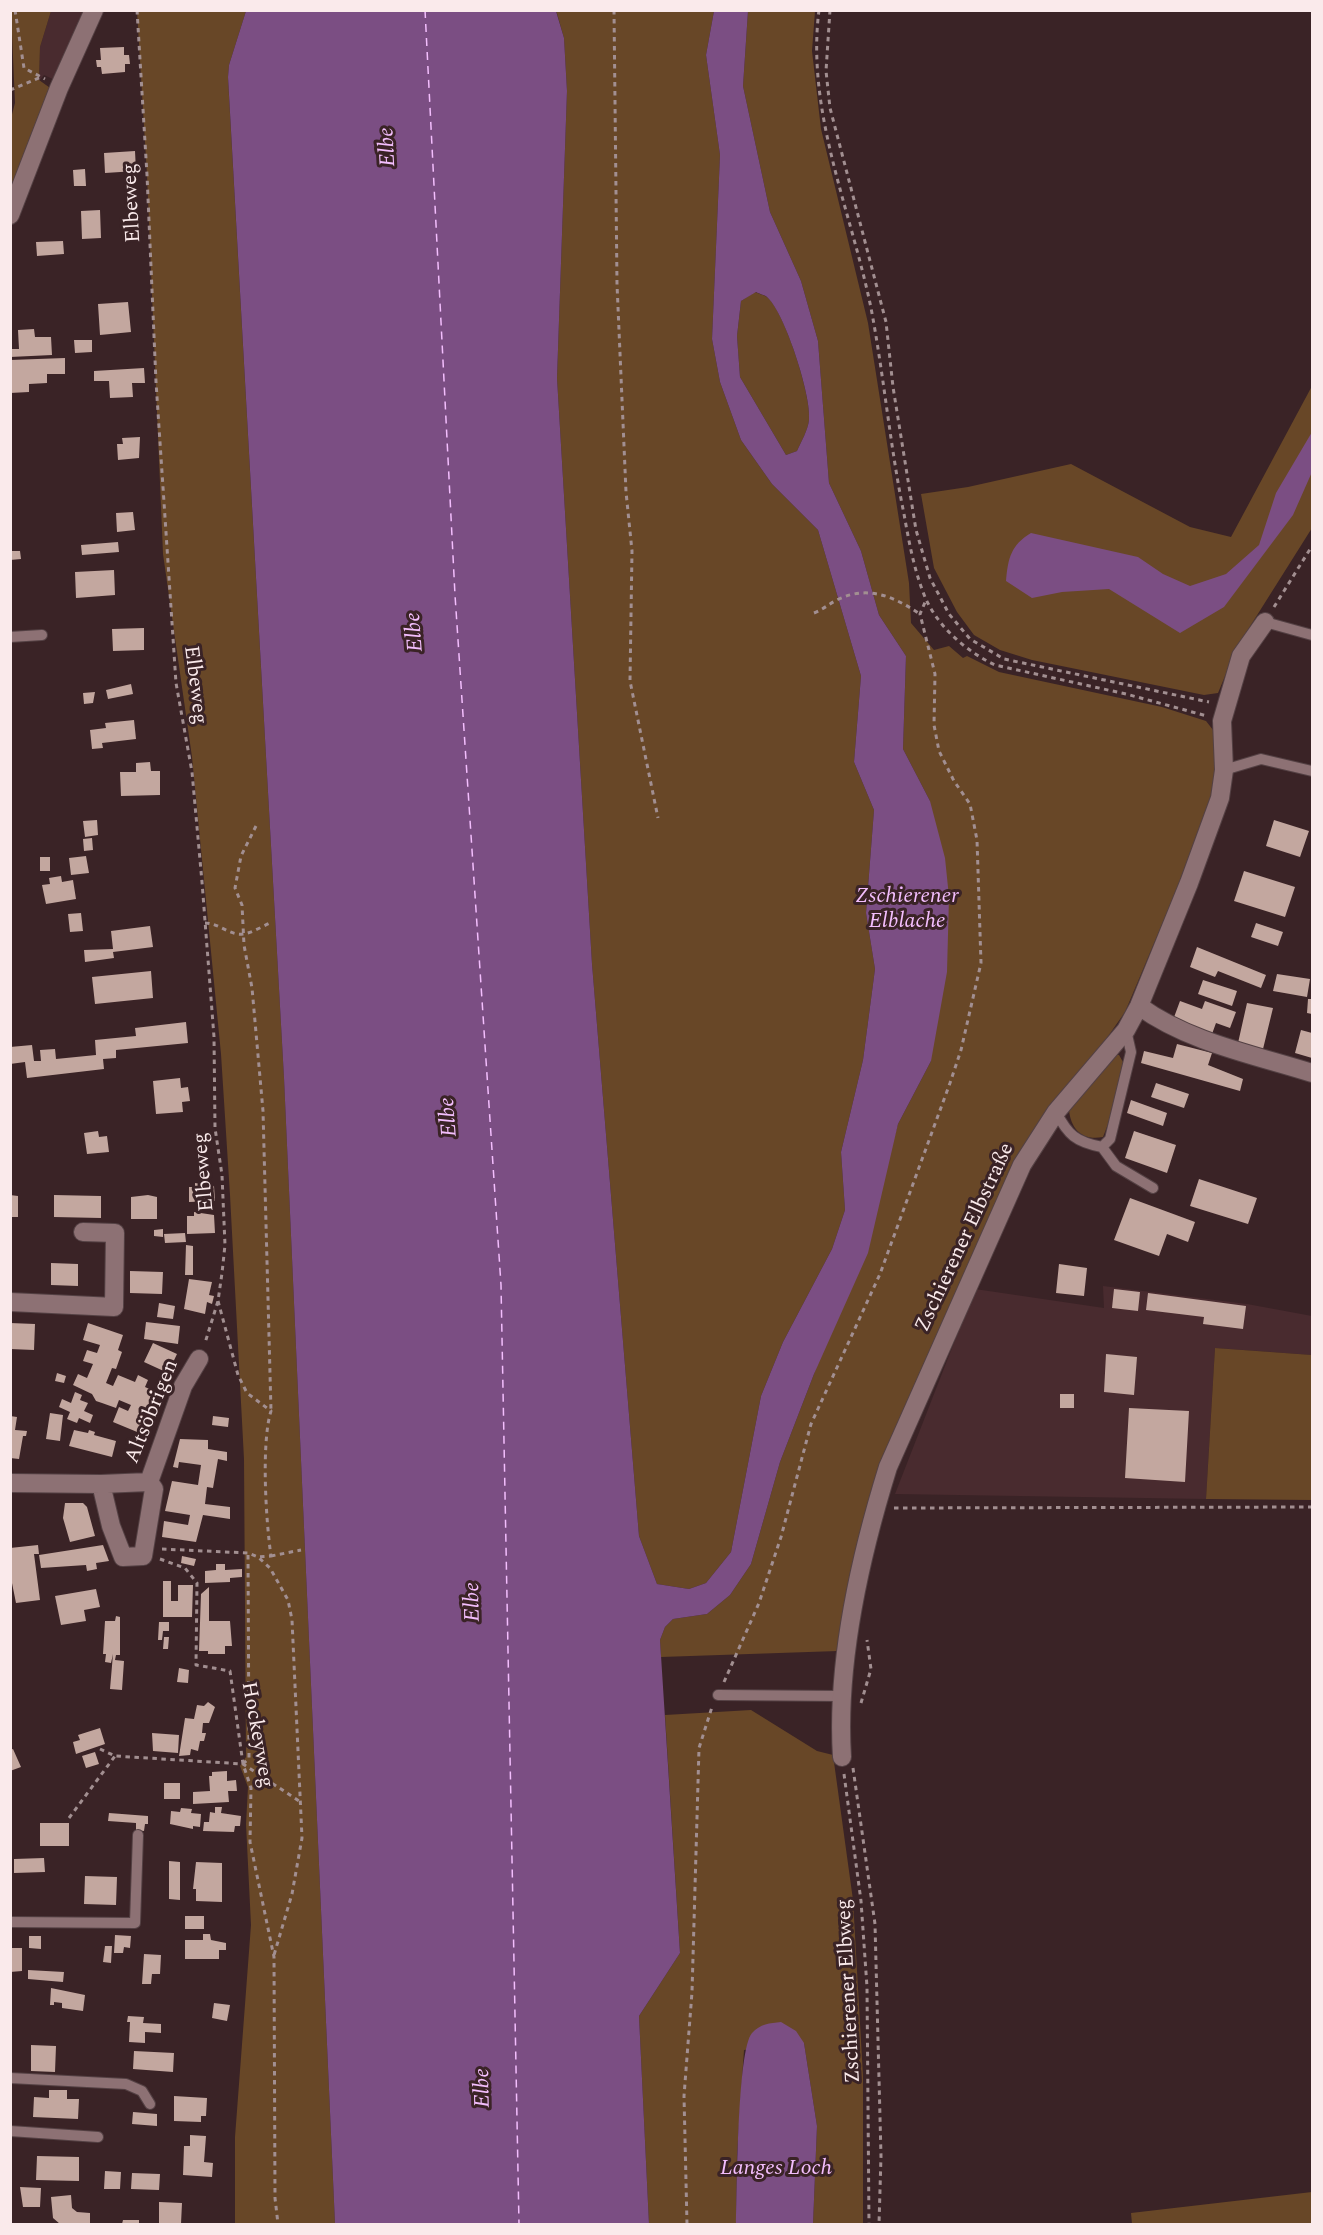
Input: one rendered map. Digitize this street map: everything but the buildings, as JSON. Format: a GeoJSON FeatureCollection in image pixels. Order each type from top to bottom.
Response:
{"type":"FeatureCollection","features":[{"type":"Feature","properties":{"kind":"street"},"geometry":{"type":"LineString","coordinates":[[10,215],[59,88],[94,10]]}},
{"type":"Feature","properties":{"kind":"street","name":"Zschierener Elbstraße"},"geometry":{"type":"LineString","coordinates":[[847,1758],[839,1715],[858,1585],[874,1511],[888,1467],[1022,1165],[1056,1112],[1126,1030],[1139,1006],[1220,798],[1224,770],[1224,717],[1241,656],[1266,622]]}},
{"type":"Feature","properties":{"kind":"street"},"geometry":{"type":"LineString","coordinates":[[1139,1006],[1158,1020],[1207,1039],[1312,1073]]}},
{"type":"Feature","properties":{"kind":"street"},"geometry":{"type":"LineString","coordinates":[[10,1302],[114,1307],[115,1233],[83,1232]]}},
{"type":"Feature","properties":{"kind":"street","name":"Altsöbrigen"},"geometry":{"type":"LineString","coordinates":[[149,1482],[181,1391],[199,1359]]}},
{"type":"Feature","properties":{"kind":"street","name":"Altsöbrigen"},"geometry":{"type":"LineString","coordinates":[[10,1483],[149,1482]]}},
{"type":"Feature","properties":{"kind":"street","name":"Altsöbrigen"},"geometry":{"type":"LineString","coordinates":[[144,1552],[154,1489],[149,1482]]}},
{"type":"Feature","properties":{"kind":"street"},"geometry":{"type":"LineString","coordinates":[[101,1484],[111,1526],[123,1557],[144,1552]]}},
{"type":"Feature","properties":{"kind":"lane"},"geometry":{"type":"LineString","coordinates":[[1266,622],[1312,635]]}},
{"type":"Feature","properties":{"kind":"lane"},"geometry":{"type":"LineString","coordinates":[[10,637],[42,635]]}},
{"type":"Feature","properties":{"kind":"lane"},"geometry":{"type":"LineString","coordinates":[[1224,770],[1261,759],[1312,771]]}},
{"type":"Feature","properties":{"kind":"lane"},"geometry":{"type":"LineString","coordinates":[[1102,1147],[1110,1139],[1131,1052],[1126,1030]]}},
{"type":"Feature","properties":{"kind":"lane"},"geometry":{"type":"LineString","coordinates":[[1056,1112],[1067,1133],[1089,1145],[1102,1147],[1116,1166],[1153,1188]]}},
{"type":"Feature","properties":{"kind":"lane"},"geometry":{"type":"LineString","coordinates":[[718,1695],[842,1696]]}},
{"type":"Feature","properties":{"kind":"lane"},"geometry":{"type":"LineString","coordinates":[[10,1922],[135,1923],[138,1835]]}},
{"type":"Feature","properties":{"kind":"lane"},"geometry":{"type":"LineString","coordinates":[[10,2078],[126,2084],[142,2091],[150,2104]]}},
{"type":"Feature","properties":{"kind":"lane"},"geometry":{"type":"LineString","coordinates":[[10,2131],[98,2137]]}},
{"type":"Feature","properties":{"kind":"path"},"geometry":{"type":"LineString","coordinates":[[10,90],[41,77],[24,68],[15,10]]}},
{"type":"Feature","properties":{"kind":"path","name":"Elbeweg"},"geometry":{"type":"LineString","coordinates":[[136,10],[147,175],[156,382],[176,683],[192,772],[214,1037],[215,1128],[222,1175],[225,1245],[218,1301],[199,1359]]}},
{"type":"Feature","properties":{"kind":"path"},"geometry":{"type":"LineString","coordinates":[[614,10],[617,284],[626,492],[632,551],[630,681],[658,818]]}},
{"type":"Feature","properties":{"kind":"path"},"geometry":{"type":"LineString","coordinates":[[819,10],[817,69],[821,108],[870,307],[898,485],[911,551],[926,600],[940,622],[958,641],[977,657],[995,665],[1224,717]]}},
{"type":"Feature","properties":{"kind":"path"},"geometry":{"type":"LineString","coordinates":[[830,10],[826,71],[830,108],[886,322],[893,387],[916,530],[930,578],[949,614],[970,639],[1004,659],[1208,700],[1224,717]]}},
{"type":"Feature","properties":{"kind":"path"},"geometry":{"type":"LineString","coordinates":[[1266,622],[1312,546]]}},
{"type":"Feature","properties":{"kind":"path"},"geometry":{"type":"LineString","coordinates":[[814,613],[846,596],[866,592],[880,593],[920,614]]}},
{"type":"Feature","properties":{"kind":"path"},"geometry":{"type":"LineString","coordinates":[[687,2224],[684,2096],[692,1992],[699,1748],[709,1712],[759,1603],[781,1538],[811,1424],[880,1274],[950,1083],[961,1050],[981,963],[977,840],[970,804],[954,781],[939,751],[934,725],[935,674],[920,614],[926,600]]}},
{"type":"Feature","properties":{"kind":"path"},"geometry":{"type":"LineString","coordinates":[[256,826],[242,856],[235,888],[242,905],[243,934],[252,988],[263,1111],[271,1411],[267,1424],[267,1526],[271,1556]]}},
{"type":"Feature","properties":{"kind":"path"},"geometry":{"type":"LineString","coordinates":[[205,923],[216,923],[229,931],[243,934],[272,922]]}},
{"type":"Feature","properties":{"kind":"path"},"geometry":{"type":"LineString","coordinates":[[218,1301],[238,1375],[247,1393],[271,1411]]}},
{"type":"Feature","properties":{"kind":"path"},"geometry":{"type":"LineString","coordinates":[[874,1511],[886,1508],[1312,1507]]}},
{"type":"Feature","properties":{"kind":"path"},"geometry":{"type":"LineString","coordinates":[[258,1557],[301,1550]]}},
{"type":"Feature","properties":{"kind":"path"},"geometry":{"type":"LineString","coordinates":[[144,1552],[248,1553],[258,1557],[270,1568],[288,1600],[292,1620],[302,1838],[292,1894],[274,1956],[278,2224]]}},
{"type":"Feature","properties":{"kind":"path","name":"Hockeyweg"},"geometry":{"type":"LineString","coordinates":[[144,1552],[184,1568],[197,1583],[196,1665],[230,1671],[243,1764],[251,1788],[250,1842],[262,1911],[274,1956]]}},
{"type":"Feature","properties":{"kind":"path"},"geometry":{"type":"LineString","coordinates":[[243,1764],[249,1758],[248,1553]]}},
{"type":"Feature","properties":{"kind":"path"},"geometry":{"type":"LineString","coordinates":[[858,1710],[871,1670],[867,1638]]}},
{"type":"Feature","properties":{"kind":"path"},"geometry":{"type":"LineString","coordinates":[[100,1749],[115,1756],[243,1764],[302,1803]]}},
{"type":"Feature","properties":{"kind":"path"},"geometry":{"type":"LineString","coordinates":[[69,1818],[115,1756]]}},
{"type":"Feature","properties":{"kind":"path"},"geometry":{"type":"LineString","coordinates":[[847,1758],[875,1924],[881,2156],[879,2224]]}},
{"type":"Feature","properties":{"kind":"path","name":"Zschierener Elbweg"},"geometry":{"type":"LineString","coordinates":[[847,1758],[867,1986],[869,2224]]}},
{"type":"Feature","properties":{"kind":"shaded area"},"geometry":{"type":"Polygon","coordinates":[[[556,10],[714,11],[706,55],[720,155],[712,339],[720,382],[741,440],[772,484],[818,530],[861,676],[854,762],[874,810],[866,913],[875,969],[863,1060],[841,1152],[845,1210],[832,1249],[783,1342],[761,1396],[731,1552],[706,1583],[689,1589],[657,1584],[639,1536],[592,964],[557,378],[567,91],[564,38],[556,10]]]}},
{"type":"Feature","properties":{"kind":"shaded area"},"geometry":{"type":"Polygon","coordinates":[[[11,11],[51,11],[40,47],[39,80],[53,90],[11,196],[10,122],[15,103],[11,11]]]}},
{"type":"Feature","properties":{"kind":"shaded area"},"geometry":{"type":"Polygon","coordinates":[[[51,11],[87,11],[57,81],[44,75],[39,81],[40,47],[51,11]]]}},
{"type":"Feature","properties":{"kind":"shaded area"},"geometry":{"type":"Polygon","coordinates":[[[137,11],[246,11],[229,65],[228,78],[284,1078],[335,2224],[235,2224],[235,2137],[251,1925],[246,1824],[248,1787],[240,1766],[246,1757],[244,1459],[221,1054],[192,757],[163,554],[147,175],[137,11]]]}},
{"type":"Feature","properties":{"kind":"shaded area"},"geometry":{"type":"Polygon","coordinates":[[[748,11],[815,11],[812,51],[821,129],[868,323],[909,583],[911,623],[934,650],[949,646],[963,658],[967,656],[999,672],[1162,707],[1206,721],[1217,735],[1217,778],[1193,851],[1125,1012],[1083,1072],[1030,1137],[883,1465],[838,1651],[661,1657],[660,1640],[665,1627],[673,1619],[707,1614],[730,1595],[751,1564],[780,1462],[814,1374],[887,1163],[898,1124],[931,1061],[930,801],[903,749],[906,656],[879,615],[861,551],[829,483],[818,341],[801,281],[770,212],[743,86],[748,11]]]}},
{"type":"Feature","properties":{"kind":"shaded area"},"geometry":{"type":"Polygon","coordinates":[[[755,292],[768,298],[782,320],[796,356],[809,409],[807,428],[797,451],[786,455],[740,377],[737,336],[741,301],[755,292]]]}},
{"type":"Feature","properties":{"kind":"shaded area"},"geometry":{"type":"Polygon","coordinates":[[[1312,386],[1312,528],[1237,647],[1218,693],[1204,695],[1032,660],[1000,650],[974,635],[957,612],[934,568],[921,494],[968,487],[1071,464],[1190,527],[1231,537],[1312,386]]]}},
{"type":"Feature","properties":{"kind":"shaded area"},"geometry":{"type":"Polygon","coordinates":[[[1113,1055],[1119,1055],[1123,1062],[1110,1119],[1103,1137],[1090,1137],[1075,1128],[1069,1110],[1113,1055]]]}},
{"type":"Feature","properties":{"kind":"shaded area"},"geometry":{"type":"Polygon","coordinates":[[[1103,1286],[1247,1304],[1312,1316],[1312,1355],[1215,1348],[1206,1499],[895,1494],[975,1289],[1104,1308],[1103,1286]]]}},
{"type":"Feature","properties":{"kind":"shaded area"},"geometry":{"type":"Polygon","coordinates":[[[1215,1348],[1312,1355],[1312,1500],[1206,1499],[1215,1348]]]}},
{"type":"Feature","properties":{"kind":"shaded area"},"geometry":{"type":"Polygon","coordinates":[[[751,1710],[817,1751],[833,1755],[853,1900],[863,2076],[863,2224],[813,2224],[817,2126],[804,2043],[744,2050],[737,2154],[736,2224],[649,2224],[639,2016],[680,1953],[665,1715],[751,1710]]]}},
{"type":"Feature","properties":{"kind":"shaded area"},"geometry":{"type":"Polygon","coordinates":[[[1312,2192],[1312,2224],[1132,2224],[1131,2213],[1312,2192]]]}},
{"type":"Feature","properties":{"kind":"water"},"geometry":{"type":"Polygon","coordinates":[[[246,11],[556,11],[564,38],[567,91],[557,378],[592,964],[639,1536],[657,1584],[689,1589],[706,1583],[731,1552],[761,1396],[783,1342],[832,1249],[845,1210],[841,1152],[863,1060],[875,969],[866,913],[874,810],[854,762],[861,676],[818,530],[772,484],[741,440],[720,382],[712,339],[720,155],[706,55],[714,11],[748,11],[743,86],[770,212],[801,281],[818,341],[829,483],[861,551],[879,615],[906,656],[903,749],[930,801],[945,858],[949,897],[947,972],[931,1061],[898,1124],[868,1253],[814,1374],[780,1462],[751,1564],[730,1595],[707,1614],[673,1619],[665,1627],[660,1640],[680,1953],[639,2016],[649,2224],[335,2224],[284,1078],[229,65],[246,11]],[[756,292],[741,301],[737,336],[740,377],[786,455],[797,451],[807,428],[809,409],[796,356],[782,321],[768,298],[756,292]]]}},
{"type":"Feature","properties":{"kind":"water"},"geometry":{"type":"Polygon","coordinates":[[[1312,432],[1312,472],[1293,515],[1224,607],[1180,633],[1109,589],[1062,592],[1032,598],[1006,581],[1008,565],[1015,547],[1031,533],[1138,557],[1163,574],[1190,586],[1226,574],[1259,545],[1276,493],[1312,432]]]}},
{"type":"Feature","properties":{"kind":"water","name":"Langes Loch"},"geometry":{"type":"Polygon","coordinates":[[[781,2022],[796,2031],[804,2043],[817,2126],[813,2224],[736,2224],[741,2093],[747,2045],[752,2033],[758,2028],[781,2022]]]}},
{"type":"Feature","properties":{"kind":"ferry route"},"geometry":{"type":"LineString","coordinates":[[425,10],[455,595],[501,1285],[519,2224]]}},
{"type":"Feature","properties":{"kind":"water label","name":"Elbe"},"geometry":{"type":"Point","coordinates":[389,147]}},
{"type":"Feature","properties":{"kind":"water label","name":"Elbe"},"geometry":{"type":"Point","coordinates":[416,632]}},
{"type":"Feature","properties":{"kind":"water label","name":"Zschierener Elblache"},"geometry":{"type":"Point","coordinates":[907,910]}},
{"type":"Feature","properties":{"kind":"water label","name":"Elbe"},"geometry":{"type":"Point","coordinates":[450,1117]}},
{"type":"Feature","properties":{"kind":"water label","name":"Elbe"},"geometry":{"type":"Point","coordinates":[474,1602]}},
{"type":"Feature","properties":{"kind":"water label","name":"Elbe"},"geometry":{"type":"Point","coordinates":[484,2088]}}]}
